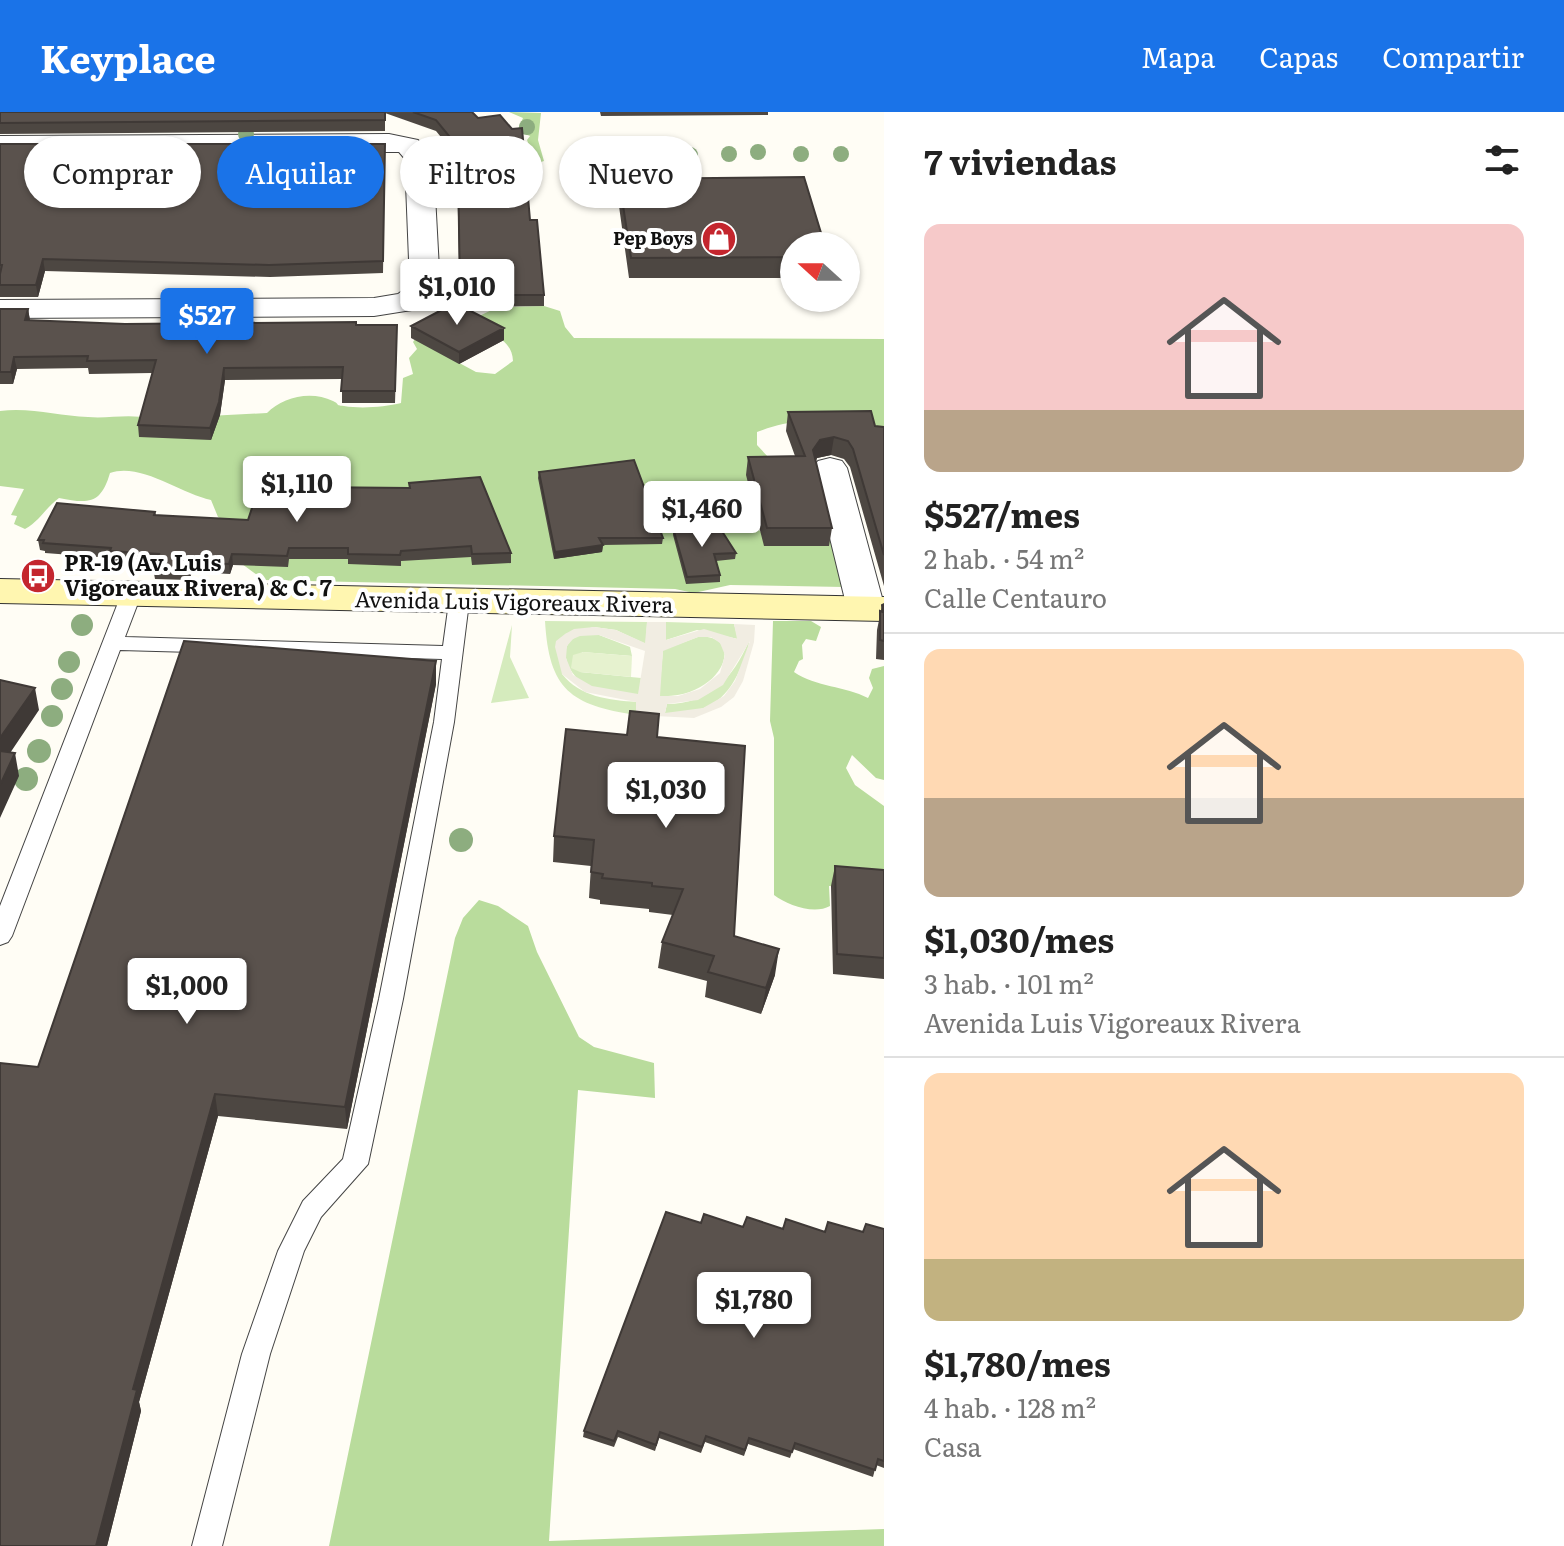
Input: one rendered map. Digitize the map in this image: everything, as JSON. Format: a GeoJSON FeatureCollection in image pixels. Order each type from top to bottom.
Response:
{"type":"FeatureCollection","features":[{"type":"Feature","properties":{"kind":"main road","name":"Avenida Luis Vigoreaux Rivera"},"geometry":{"type":"LineString","coordinates":[[0,591],[875,609]]}},
{"type":"Feature","properties":{"kind":"street"},"geometry":{"type":"LineString","coordinates":[[0,144],[389,142],[408,146],[419,158],[425,241],[425,288],[407,302],[374,307],[0,309]]}},
{"type":"Feature","properties":{"kind":"street"},"geometry":{"type":"LineString","coordinates":[[830,468],[875,609]]}},
{"type":"Feature","properties":{"kind":"lane"},"geometry":{"type":"LineString","coordinates":[[0,936],[131,595]]}},
{"type":"Feature","properties":{"kind":"lane"},"geometry":{"type":"LineString","coordinates":[[207,1546],[256,1354],[291,1251],[312,1209],[355,1164],[429,799],[459,602]]}},
{"type":"Feature","properties":{"kind":"lane"},"geometry":{"type":"LineString","coordinates":[[113,643],[453,653]]}},
{"type":"Feature","properties":{"kind":"green space"},"geometry":{"type":"Polygon","coordinates":[[[509,112],[541,113],[538,136],[517,131],[523,118],[509,112]]]}},
{"type":"Feature","properties":{"kind":"green space"},"geometry":{"type":"Polygon","coordinates":[[[544,306],[560,311],[565,327],[574,338],[884,339],[884,426],[799,422],[757,432],[757,445],[769,458],[753,486],[742,489],[743,512],[771,546],[817,546],[825,503],[844,587],[730,585],[694,593],[675,589],[264,580],[242,564],[230,524],[218,517],[211,500],[147,475],[122,471],[110,473],[102,491],[92,499],[78,501],[59,498],[25,529],[14,524],[17,516],[11,515],[24,489],[0,486],[0,411],[151,419],[267,413],[289,399],[306,396],[351,407],[401,403],[403,378],[413,374],[409,358],[417,349],[413,342],[415,339],[476,372],[495,374],[513,361],[512,353],[504,341],[475,318],[498,307],[544,306]]]}},
{"type":"Feature","properties":{"kind":"green space"},"geometry":{"type":"Polygon","coordinates":[[[545,621],[647,622],[646,644],[616,630],[594,627],[565,634],[562,674],[569,682],[586,692],[606,698],[637,702],[636,715],[595,706],[568,690],[558,678],[552,663],[545,621]]]}},
{"type":"Feature","properties":{"kind":"green space"},"geometry":{"type":"Polygon","coordinates":[[[773,621],[811,621],[821,627],[816,641],[806,639],[802,645],[803,659],[794,672],[812,681],[868,698],[873,688],[869,678],[872,669],[884,666],[884,780],[876,778],[852,755],[846,768],[855,785],[884,806],[884,889],[829,886],[830,906],[824,909],[801,908],[774,895],[774,738],[770,721],[773,621]]]}},
{"type":"Feature","properties":{"kind":"green space"},"geometry":{"type":"Polygon","coordinates":[[[666,622],[734,624],[738,639],[697,630],[666,640],[666,622]]]}},
{"type":"Feature","properties":{"kind":"green space"},"geometry":{"type":"Polygon","coordinates":[[[512,625],[510,657],[529,698],[491,703],[512,625]]]}},
{"type":"Feature","properties":{"kind":"green space"},"geometry":{"type":"Polygon","coordinates":[[[580,635],[599,635],[630,647],[632,656],[582,652],[580,672],[641,678],[639,694],[595,688],[573,673],[566,655],[569,643],[580,635]]]}},
{"type":"Feature","properties":{"kind":"green space"},"geometry":{"type":"Polygon","coordinates":[[[698,637],[713,639],[722,645],[725,655],[721,666],[713,678],[699,688],[659,696],[663,650],[698,637]]]}},
{"type":"Feature","properties":{"kind":"green space"},"geometry":{"type":"Polygon","coordinates":[[[749,641],[734,681],[720,699],[701,709],[665,713],[667,704],[696,699],[718,686],[735,666],[749,641]]]}},
{"type":"Feature","properties":{"kind":"green space"},"geometry":{"type":"Polygon","coordinates":[[[583,652],[632,656],[631,677],[580,672],[571,668],[573,655],[583,652]]]}},
{"type":"Feature","properties":{"kind":"green space"},"geometry":{"type":"Polygon","coordinates":[[[479,900],[498,906],[528,926],[537,952],[579,1037],[594,1047],[654,1063],[655,1098],[578,1090],[549,1541],[884,1529],[884,1546],[329,1546],[455,938],[463,918],[479,900]]]}},
{"type":"Feature","properties":{"kind":"shaded area"},"geometry":{"type":"Polygon","coordinates":[[[647,622],[666,622],[666,640],[704,629],[737,639],[734,624],[755,625],[754,642],[743,681],[734,697],[721,707],[694,718],[636,715],[636,702],[585,692],[562,674],[555,647],[556,641],[574,629],[594,627],[616,630],[645,643],[647,622]],[[599,635],[580,636],[567,646],[566,658],[573,675],[592,686],[638,694],[645,651],[599,635]],[[698,637],[663,651],[660,696],[678,696],[700,689],[720,673],[725,655],[720,643],[711,637],[698,637]],[[750,641],[723,685],[698,700],[667,704],[665,713],[703,708],[724,696],[735,681],[750,641]]]}},
{"type":"Feature","properties":{"kind":"building"},"geometry":{"type":"Polygon","coordinates":[[[0,112],[385,112],[385,120],[0,123],[0,112]]]}},
{"type":"Feature","properties":{"kind":"building"},"geometry":{"type":"Polygon","coordinates":[[[413,112],[472,112],[478,118],[500,115],[512,129],[522,128],[523,136],[449,136],[436,120],[413,112]]]}},
{"type":"Feature","properties":{"kind":"building"},"geometry":{"type":"Polygon","coordinates":[[[0,144],[24,144],[24,208],[201,208],[201,144],[217,144],[217,208],[384,208],[383,261],[269,265],[43,259],[36,285],[0,285],[0,144]]]}},
{"type":"Feature","properties":{"kind":"building","name":"Pep Boys"},"geometry":{"type":"Polygon","coordinates":[[[804,177],[821,232],[780,232],[780,257],[631,258],[623,208],[702,208],[702,178],[804,177]]]}},
{"type":"Feature","properties":{"kind":"building"},"geometry":{"type":"Polygon","coordinates":[[[459,208],[529,208],[530,220],[537,220],[544,295],[460,295],[459,208]]]}},
{"type":"Feature","properties":{"kind":"building"},"geometry":{"type":"Polygon","coordinates":[[[455,303],[504,328],[459,352],[411,326],[455,303]]]}},
{"type":"Feature","properties":{"kind":"building"},"geometry":{"type":"Polygon","coordinates":[[[0,309],[28,309],[25,320],[125,324],[356,322],[356,325],[397,325],[395,391],[341,391],[343,367],[224,368],[219,402],[210,428],[138,425],[156,360],[87,361],[88,356],[14,357],[11,372],[0,372],[0,309]]]}},
{"type":"Feature","properties":{"kind":"building"},"geometry":{"type":"Polygon","coordinates":[[[871,411],[875,426],[884,427],[884,555],[853,449],[848,441],[834,437],[820,440],[813,450],[832,528],[767,528],[748,457],[805,456],[788,412],[871,411]]]}},
{"type":"Feature","properties":{"kind":"building"},"geometry":{"type":"Polygon","coordinates":[[[634,460],[663,538],[599,538],[603,545],[555,552],[539,472],[634,460]]]}},
{"type":"Feature","properties":{"kind":"building"},"geometry":{"type":"Polygon","coordinates":[[[480,477],[511,553],[472,554],[471,546],[401,551],[400,555],[348,554],[348,548],[289,548],[287,556],[232,554],[229,564],[191,562],[188,569],[153,568],[159,554],[110,551],[111,548],[43,543],[44,540],[38,540],[57,503],[155,512],[154,515],[248,520],[262,478],[305,482],[303,487],[410,488],[409,483],[480,477]]]}},
{"type":"Feature","properties":{"kind":"building"},"geometry":{"type":"Polygon","coordinates":[[[718,525],[736,553],[714,554],[720,575],[687,577],[673,528],[718,525]]]}},
{"type":"Feature","properties":{"kind":"building"},"geometry":{"type":"Polygon","coordinates":[[[884,604],[884,641],[880,640],[880,611],[883,612],[884,604]]]}},
{"type":"Feature","properties":{"kind":"building"},"geometry":{"type":"Polygon","coordinates":[[[184,641],[436,661],[345,1107],[215,1094],[133,1389],[137,1390],[96,1546],[0,1546],[0,1063],[38,1067],[184,641]]]}},
{"type":"Feature","properties":{"kind":"building"},"geometry":{"type":"Polygon","coordinates":[[[0,680],[35,688],[0,738],[0,680]]]}},
{"type":"Feature","properties":{"kind":"building"},"geometry":{"type":"Polygon","coordinates":[[[630,711],[659,714],[657,737],[745,746],[734,936],[779,949],[766,988],[708,972],[714,956],[662,942],[683,889],[602,878],[603,874],[591,872],[594,840],[554,836],[566,729],[627,735],[630,711]]]}},
{"type":"Feature","properties":{"kind":"building"},"geometry":{"type":"Polygon","coordinates":[[[0,751],[15,753],[0,785],[0,751]]]}},
{"type":"Feature","properties":{"kind":"building"},"geometry":{"type":"Polygon","coordinates":[[[835,866],[884,870],[884,958],[837,954],[835,866]]]}},
{"type":"Feature","properties":{"kind":"building"},"geometry":{"type":"Polygon","coordinates":[[[666,1212],[701,1223],[704,1214],[743,1227],[747,1217],[783,1229],[786,1219],[825,1232],[828,1222],[863,1232],[866,1224],[884,1229],[884,1461],[878,1459],[875,1470],[795,1443],[792,1452],[749,1438],[745,1450],[706,1436],[702,1447],[660,1432],[656,1445],[618,1431],[614,1441],[584,1431],[666,1212]]]}},
{"type":"Feature","properties":{"kind":"place","name":"Pep Boys"},"geometry":{"type":"Point","coordinates":[719,239]}},
{"type":"Feature","properties":{"kind":"place","name":"PR-19 (Av. Luis Vigoreaux Rivera) & C. 7"},"geometry":{"type":"Point","coordinates":[38,576]}}]}
